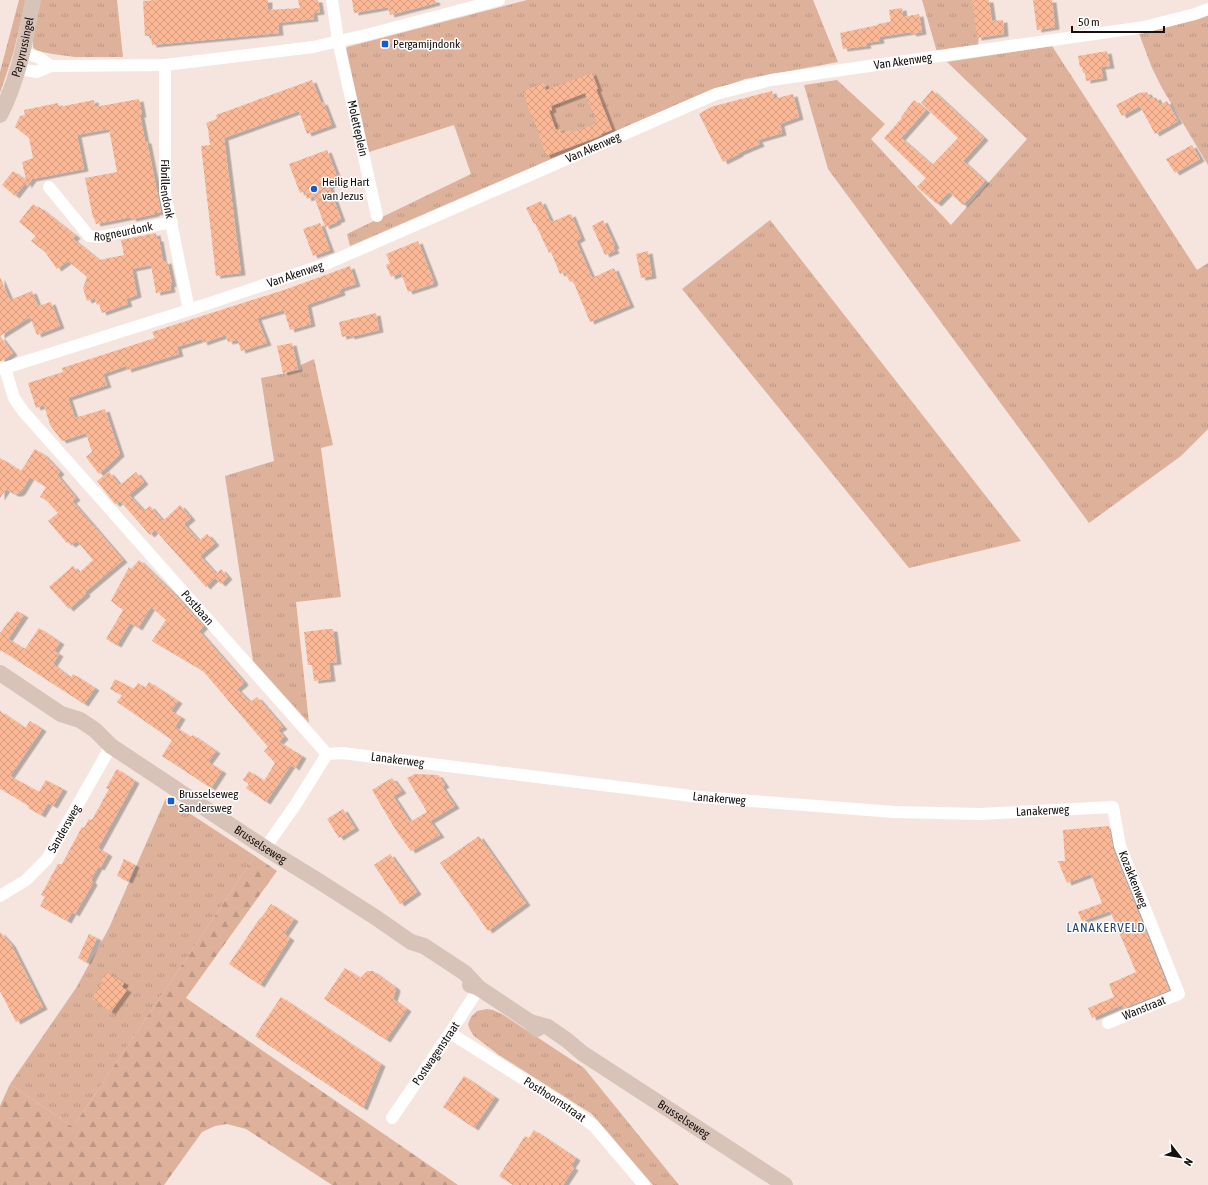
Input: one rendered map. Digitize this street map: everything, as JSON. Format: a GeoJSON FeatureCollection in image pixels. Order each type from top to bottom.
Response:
{"type":"FeatureCollection","features":[{"type":"Feature","properties":{"kind":"street","name":"Papyrussingel"},"geometry":{"type":"LineString","coordinates":[[0,115],[19,69],[33,0]]}},
{"type":"Feature","properties":{"kind":"street","name":"Moletteplein"},"geometry":{"type":"LineString","coordinates":[[332,0],[338,40],[377,216]]}},
{"type":"Feature","properties":{"kind":"street"},"geometry":{"type":"LineString","coordinates":[[19,69],[37,72],[50,66],[165,65],[313,46],[370,34],[499,0]]}},
{"type":"Feature","properties":{"kind":"street","name":"Van Akenweg"},"geometry":{"type":"LineString","coordinates":[[3,368],[189,310],[326,264],[716,94],[771,80],[1144,27],[1195,14],[1208,8]]}},
{"type":"Feature","properties":{"kind":"street"},"geometry":{"type":"LineString","coordinates":[[23,53],[38,57],[50,66]]}},
{"type":"Feature","properties":{"kind":"street","name":"Fibrillendonk"},"geometry":{"type":"LineString","coordinates":[[165,65],[165,193],[189,310]]}},
{"type":"Feature","properties":{"kind":"street","name":"Rogneurdonk"},"geometry":{"type":"LineString","coordinates":[[49,187],[89,236],[100,237],[172,222]]}},
{"type":"Feature","properties":{"kind":"street","name":"Postbaan"},"geometry":{"type":"LineString","coordinates":[[3,368],[14,398],[23,412],[327,754]]}},
{"type":"Feature","properties":{"kind":"street","name":"Brusselseweg"},"geometry":{"type":"LineString","coordinates":[[0,673],[61,714],[80,720],[95,730],[111,746],[265,848],[318,880],[411,942],[424,946],[465,973],[479,988],[530,1022],[542,1034],[565,1048],[582,1053],[785,1185]]}},
{"type":"Feature","properties":{"kind":"street","name":"Sandersweg"},"geometry":{"type":"LineString","coordinates":[[0,896],[26,880],[47,859],[111,746]]}},
{"type":"Feature","properties":{"kind":"street","name":"Lanakerweg"},"geometry":{"type":"LineString","coordinates":[[327,754],[342,753],[700,797],[894,812],[980,814],[1114,807]]}},
{"type":"Feature","properties":{"kind":"street"},"geometry":{"type":"LineString","coordinates":[[265,848],[296,804],[327,754]]}},
{"type":"Feature","properties":{"kind":"street","name":"Kozakkenweg"},"geometry":{"type":"LineString","coordinates":[[1114,807],[1120,846],[1179,994]]}},
{"type":"Feature","properties":{"kind":"street","name":"Postwagenstraat"},"geometry":{"type":"LineString","coordinates":[[392,1118],[479,988]]}},
{"type":"Feature","properties":{"kind":"street","name":"Wanstraat"},"geometry":{"type":"LineString","coordinates":[[1108,1022],[1179,994]]}},
{"type":"Feature","properties":{"kind":"street","name":"Posthoornstraat"},"geometry":{"type":"LineString","coordinates":[[450,1033],[594,1126],[644,1185]]}},
{"type":"Feature","properties":{"kind":"green space"},"geometry":{"type":"Polygon","coordinates":[[[19,0],[26,0],[13,54],[0,93],[0,72],[19,0]]]}},
{"type":"Feature","properties":{"kind":"green space"},"geometry":{"type":"Polygon","coordinates":[[[39,0],[117,0],[123,57],[75,57],[37,51],[33,47],[33,33],[39,0]]]}},
{"type":"Feature","properties":{"kind":"green space"},"geometry":{"type":"Polygon","coordinates":[[[527,0],[813,0],[838,62],[745,79],[697,96],[350,246],[347,234],[471,174],[454,125],[366,153],[344,54],[347,47],[527,0]]]}},
{"type":"Feature","properties":{"kind":"green space"},"geometry":{"type":"Polygon","coordinates":[[[922,0],[983,0],[978,45],[937,52],[922,0]]]}},
{"type":"Feature","properties":{"kind":"green space"},"geometry":{"type":"Polygon","coordinates":[[[1208,11],[1208,165],[1162,88],[1152,68],[1138,31],[1208,11]]]}},
{"type":"Feature","properties":{"kind":"green space"},"geometry":{"type":"Polygon","coordinates":[[[1052,46],[1197,270],[1208,263],[1208,429],[1181,456],[1089,523],[828,169],[804,85],[837,80],[885,124],[871,139],[951,225],[1027,139],[947,62],[1052,46]]]}},
{"type":"Feature","properties":{"kind":"green space"},"geometry":{"type":"Polygon","coordinates":[[[770,220],[1021,541],[909,568],[682,289],[770,220]]]}},
{"type":"Feature","properties":{"kind":"green space"},"geometry":{"type":"Polygon","coordinates":[[[314,359],[333,445],[321,448],[341,597],[296,602],[309,723],[253,661],[225,476],[274,461],[261,378],[301,370],[301,365],[314,359]]]}},
{"type":"Feature","properties":{"kind":"green space"},"geometry":{"type":"Polygon","coordinates":[[[166,798],[255,856],[73,1127],[10,1084],[76,988],[109,928],[166,798]]]}},
{"type":"Feature","properties":{"kind":"green space"},"geometry":{"type":"Polygon","coordinates":[[[255,856],[277,871],[186,998],[458,1185],[332,1185],[246,1129],[227,1124],[215,1126],[202,1132],[164,1185],[0,1185],[0,1106],[10,1084],[73,1127],[255,856]]]}},
{"type":"Feature","properties":{"kind":"green space"},"geometry":{"type":"Polygon","coordinates":[[[487,1009],[502,1014],[584,1068],[679,1185],[653,1185],[592,1114],[499,1055],[474,1036],[468,1024],[471,1017],[477,1011],[487,1009]]]}},
{"type":"Feature","properties":{"kind":"building"},"geometry":{"type":"Polygon","coordinates":[[[268,0],[268,10],[300,8],[298,0],[318,0],[320,12],[313,13],[314,19],[278,23],[279,33],[152,45],[151,36],[145,36],[143,1],[268,0]]]}},
{"type":"Feature","properties":{"kind":"building"},"geometry":{"type":"Polygon","coordinates":[[[352,0],[435,0],[436,3],[390,15],[388,7],[354,13],[352,0]]]}},
{"type":"Feature","properties":{"kind":"building"},"geometry":{"type":"Polygon","coordinates":[[[972,0],[989,0],[992,21],[1003,20],[1004,34],[977,38],[972,0]]]}},
{"type":"Feature","properties":{"kind":"building"},"geometry":{"type":"Polygon","coordinates":[[[1033,0],[1052,0],[1055,27],[1037,30],[1033,0]]]}},
{"type":"Feature","properties":{"kind":"building"},"geometry":{"type":"Polygon","coordinates":[[[902,8],[903,17],[919,14],[922,32],[912,34],[911,32],[879,37],[880,41],[866,43],[867,46],[843,49],[840,33],[889,22],[891,21],[889,10],[902,8]]]}},
{"type":"Feature","properties":{"kind":"building"},"geometry":{"type":"Polygon","coordinates":[[[1107,51],[1110,66],[1101,67],[1103,78],[1086,81],[1085,73],[1083,73],[1082,67],[1080,67],[1078,56],[1107,51]]]}},
{"type":"Feature","properties":{"kind":"building"},"geometry":{"type":"Polygon","coordinates":[[[592,73],[598,89],[596,89],[612,130],[595,138],[546,156],[539,136],[540,135],[529,110],[523,91],[544,83],[546,90],[592,73]],[[585,93],[551,106],[552,110],[549,111],[556,130],[560,128],[561,133],[570,130],[571,133],[597,123],[585,93]]]}},
{"type":"Feature","properties":{"kind":"building"},"geometry":{"type":"Polygon","coordinates":[[[312,80],[332,125],[307,134],[299,111],[224,138],[241,273],[216,276],[201,146],[210,145],[206,123],[217,119],[216,115],[312,80]]]}},
{"type":"Feature","properties":{"kind":"building"},"geometry":{"type":"Polygon","coordinates":[[[932,90],[984,138],[963,161],[985,181],[963,205],[949,192],[937,204],[917,187],[926,178],[884,138],[902,118],[901,117],[914,100],[926,110],[901,138],[932,165],[958,138],[921,103],[932,90]]]}},
{"type":"Feature","properties":{"kind":"building"},"geometry":{"type":"Polygon","coordinates":[[[772,91],[774,99],[793,94],[799,117],[780,124],[782,133],[758,140],[760,144],[723,162],[699,114],[711,107],[772,91]]]}},
{"type":"Feature","properties":{"kind":"building"},"geometry":{"type":"Polygon","coordinates":[[[1147,92],[1151,99],[1156,97],[1160,105],[1167,101],[1178,121],[1155,134],[1140,106],[1122,116],[1116,105],[1139,93],[1147,92]]]}},
{"type":"Feature","properties":{"kind":"building"},"geometry":{"type":"Polygon","coordinates":[[[139,99],[142,115],[140,115],[145,141],[147,141],[161,212],[132,219],[131,217],[96,224],[93,218],[85,178],[117,172],[109,129],[77,135],[84,169],[32,179],[27,186],[26,182],[15,196],[2,185],[13,171],[26,180],[22,162],[33,158],[29,138],[15,127],[20,116],[25,115],[24,110],[58,103],[59,107],[94,100],[95,107],[139,99]]]}},
{"type":"Feature","properties":{"kind":"building"},"geometry":{"type":"Polygon","coordinates":[[[1192,145],[1200,159],[1175,173],[1166,159],[1192,145]]]}},
{"type":"Feature","properties":{"kind":"building","name":"Heilig Hart van Jezus"},"geometry":{"type":"Polygon","coordinates":[[[327,150],[338,179],[333,181],[334,184],[329,186],[341,219],[325,227],[314,196],[307,199],[305,191],[300,193],[289,164],[327,150]]]}},
{"type":"Feature","properties":{"kind":"building"},"geometry":{"type":"Polygon","coordinates":[[[541,201],[551,222],[571,214],[581,238],[576,241],[592,278],[614,268],[630,305],[590,322],[573,281],[570,282],[565,272],[560,274],[551,252],[549,253],[526,208],[541,201]]]}},
{"type":"Feature","properties":{"kind":"building"},"geometry":{"type":"Polygon","coordinates":[[[33,204],[76,236],[73,239],[99,260],[124,255],[121,240],[156,233],[157,239],[159,239],[163,262],[167,261],[172,284],[170,285],[171,290],[156,293],[151,265],[132,269],[137,295],[126,299],[128,304],[102,313],[95,298],[87,301],[83,288],[87,277],[68,261],[57,269],[45,252],[31,241],[36,236],[19,222],[33,204]]]}},
{"type":"Feature","properties":{"kind":"building"},"geometry":{"type":"Polygon","coordinates":[[[603,220],[615,246],[613,247],[615,251],[605,255],[592,226],[603,220]]]}},
{"type":"Feature","properties":{"kind":"building"},"geometry":{"type":"Polygon","coordinates":[[[320,223],[330,250],[313,256],[303,229],[320,223]]]}},
{"type":"Feature","properties":{"kind":"building"},"geometry":{"type":"Polygon","coordinates":[[[418,241],[434,282],[433,284],[408,292],[401,273],[391,277],[386,265],[390,263],[386,254],[418,241]]]}},
{"type":"Feature","properties":{"kind":"building"},"geometry":{"type":"Polygon","coordinates":[[[648,251],[652,276],[641,278],[636,254],[648,251]]]}},
{"type":"Feature","properties":{"kind":"building"},"geometry":{"type":"Polygon","coordinates":[[[350,266],[356,284],[340,289],[341,293],[307,305],[311,324],[290,330],[284,310],[257,318],[267,343],[241,351],[238,340],[228,342],[226,335],[203,343],[202,339],[177,347],[179,354],[127,370],[126,366],[103,374],[107,385],[68,398],[75,418],[105,409],[120,454],[99,474],[86,457],[92,452],[86,433],[62,441],[50,425],[44,405],[36,408],[28,383],[63,372],[62,368],[155,338],[152,332],[287,289],[350,266]]]}},
{"type":"Feature","properties":{"kind":"building"},"geometry":{"type":"Polygon","coordinates":[[[0,277],[10,300],[32,291],[38,306],[51,302],[60,326],[37,335],[30,317],[0,336],[0,277]]]}},
{"type":"Feature","properties":{"kind":"building"},"geometry":{"type":"Polygon","coordinates":[[[376,313],[379,330],[350,337],[350,335],[342,337],[339,322],[376,313]]]}},
{"type":"Feature","properties":{"kind":"building"},"geometry":{"type":"Polygon","coordinates":[[[0,336],[13,353],[2,361],[0,361],[0,336]]]}},
{"type":"Feature","properties":{"kind":"building"},"geometry":{"type":"Polygon","coordinates":[[[292,343],[298,369],[283,373],[277,346],[292,343]]]}},
{"type":"Feature","properties":{"kind":"building"},"geometry":{"type":"Polygon","coordinates":[[[35,449],[44,455],[60,472],[57,475],[76,498],[72,501],[123,560],[85,592],[86,594],[69,609],[49,587],[73,566],[79,573],[93,560],[77,541],[71,545],[68,542],[67,543],[48,521],[58,513],[46,500],[40,497],[46,487],[30,477],[21,492],[14,494],[6,489],[0,498],[0,458],[21,471],[35,449]]]}},
{"type":"Feature","properties":{"kind":"building"},"geometry":{"type":"Polygon","coordinates":[[[109,472],[120,485],[136,472],[144,482],[129,495],[144,511],[150,506],[163,521],[180,505],[191,518],[184,524],[199,541],[207,534],[215,543],[200,556],[216,574],[221,569],[228,577],[221,584],[215,578],[206,587],[155,530],[150,535],[120,501],[115,504],[97,481],[109,472]]]}},
{"type":"Feature","properties":{"kind":"building"},"geometry":{"type":"Polygon","coordinates":[[[139,560],[204,626],[199,631],[243,681],[244,683],[237,689],[250,702],[257,697],[283,727],[278,730],[284,737],[279,742],[302,756],[295,768],[291,765],[266,802],[246,788],[249,784],[243,780],[249,771],[264,781],[275,763],[264,751],[268,747],[203,671],[152,641],[166,620],[151,607],[138,628],[130,623],[117,645],[106,639],[123,610],[111,601],[129,567],[131,569],[139,560]]]}},
{"type":"Feature","properties":{"kind":"building"},"geometry":{"type":"Polygon","coordinates":[[[17,611],[24,615],[8,639],[25,649],[39,628],[60,642],[54,651],[59,654],[53,664],[71,678],[73,674],[95,688],[84,704],[1,650],[0,652],[0,633],[17,611]]]}},
{"type":"Feature","properties":{"kind":"building"},"geometry":{"type":"Polygon","coordinates":[[[333,629],[337,662],[329,663],[331,679],[314,681],[312,665],[308,665],[304,632],[333,629]]]}},
{"type":"Feature","properties":{"kind":"building"},"geometry":{"type":"Polygon","coordinates":[[[115,679],[134,689],[138,683],[145,688],[149,682],[178,701],[171,711],[181,717],[175,727],[191,737],[193,735],[216,751],[208,762],[222,771],[211,788],[162,756],[172,740],[117,702],[122,695],[110,689],[115,679]]]}},
{"type":"Feature","properties":{"kind":"building"},"geometry":{"type":"Polygon","coordinates":[[[0,711],[25,728],[30,721],[42,729],[10,776],[39,792],[46,780],[63,789],[53,806],[48,803],[41,815],[28,808],[29,806],[1,789],[0,790],[0,711]]]}},
{"type":"Feature","properties":{"kind":"building"},"geometry":{"type":"Polygon","coordinates":[[[117,769],[135,781],[98,848],[108,854],[100,868],[98,867],[91,880],[93,883],[75,914],[72,912],[67,921],[40,906],[45,897],[41,895],[58,864],[62,864],[82,827],[84,828],[89,819],[92,820],[109,789],[106,788],[117,769]]]}},
{"type":"Feature","properties":{"kind":"building"},"geometry":{"type":"Polygon","coordinates":[[[415,774],[438,775],[445,785],[442,787],[455,806],[430,821],[440,835],[411,851],[397,832],[372,790],[392,778],[402,791],[393,796],[410,822],[427,812],[407,778],[415,774]]]}},
{"type":"Feature","properties":{"kind":"building"},"geometry":{"type":"Polygon","coordinates":[[[343,809],[355,828],[339,838],[327,819],[343,809]]]}},
{"type":"Feature","properties":{"kind":"building"},"geometry":{"type":"Polygon","coordinates":[[[1109,826],[1113,849],[1169,990],[1124,1008],[1122,1005],[1092,1018],[1088,1008],[1114,997],[1109,984],[1136,972],[1110,911],[1082,921],[1078,912],[1102,903],[1091,874],[1067,883],[1058,861],[1065,861],[1063,830],[1109,826]]]}},
{"type":"Feature","properties":{"kind":"building"},"geometry":{"type":"Polygon","coordinates":[[[479,836],[526,903],[488,931],[440,863],[479,836]]]}},
{"type":"Feature","properties":{"kind":"building"},"geometry":{"type":"Polygon","coordinates":[[[390,854],[417,892],[400,904],[374,865],[390,854]]]}},
{"type":"Feature","properties":{"kind":"building"},"geometry":{"type":"Polygon","coordinates":[[[124,859],[135,865],[128,881],[117,876],[124,859]]]}},
{"type":"Feature","properties":{"kind":"building"},"geometry":{"type":"Polygon","coordinates":[[[271,904],[294,919],[284,934],[290,938],[260,985],[229,964],[271,904]]]}},
{"type":"Feature","properties":{"kind":"building"},"geometry":{"type":"Polygon","coordinates":[[[0,932],[11,944],[43,1007],[16,1022],[0,991],[0,932]]]}},
{"type":"Feature","properties":{"kind":"building"},"geometry":{"type":"Polygon","coordinates":[[[89,934],[97,938],[86,962],[78,958],[89,934]]]}},
{"type":"Feature","properties":{"kind":"building"},"geometry":{"type":"Polygon","coordinates":[[[345,968],[360,978],[367,971],[373,971],[395,987],[396,989],[393,999],[407,1009],[386,1040],[324,999],[345,968]]]}},
{"type":"Feature","properties":{"kind":"building"},"geometry":{"type":"Polygon","coordinates":[[[107,972],[124,983],[122,987],[127,990],[111,1012],[92,999],[103,981],[101,979],[107,972]]]}},
{"type":"Feature","properties":{"kind":"building"},"geometry":{"type":"Polygon","coordinates":[[[281,997],[381,1064],[363,1108],[255,1036],[281,997]]]}},
{"type":"Feature","properties":{"kind":"building"},"geometry":{"type":"Polygon","coordinates":[[[464,1076],[495,1097],[474,1128],[443,1107],[464,1076]]]}},
{"type":"Feature","properties":{"kind":"building"},"geometry":{"type":"Polygon","coordinates":[[[534,1130],[576,1158],[571,1166],[574,1168],[563,1185],[513,1185],[499,1176],[525,1136],[529,1138],[534,1130]]]}},
{"type":"Feature","properties":{"kind":"place","name":"Pergamijndonk"},"geometry":{"type":"Point","coordinates":[385,44]}},
{"type":"Feature","properties":{"kind":"place","name":"Heilig Hart van Jezus"},"geometry":{"type":"Point","coordinates":[314,189]}},
{"type":"Feature","properties":{"kind":"place","name":"Brusselseweg Sandersweg"},"geometry":{"type":"Point","coordinates":[171,801]}},
{"type":"Feature","properties":{"kind":"district","name":"LANAKERVELD"},"geometry":{"type":"Point","coordinates":[1106,927]}}]}
